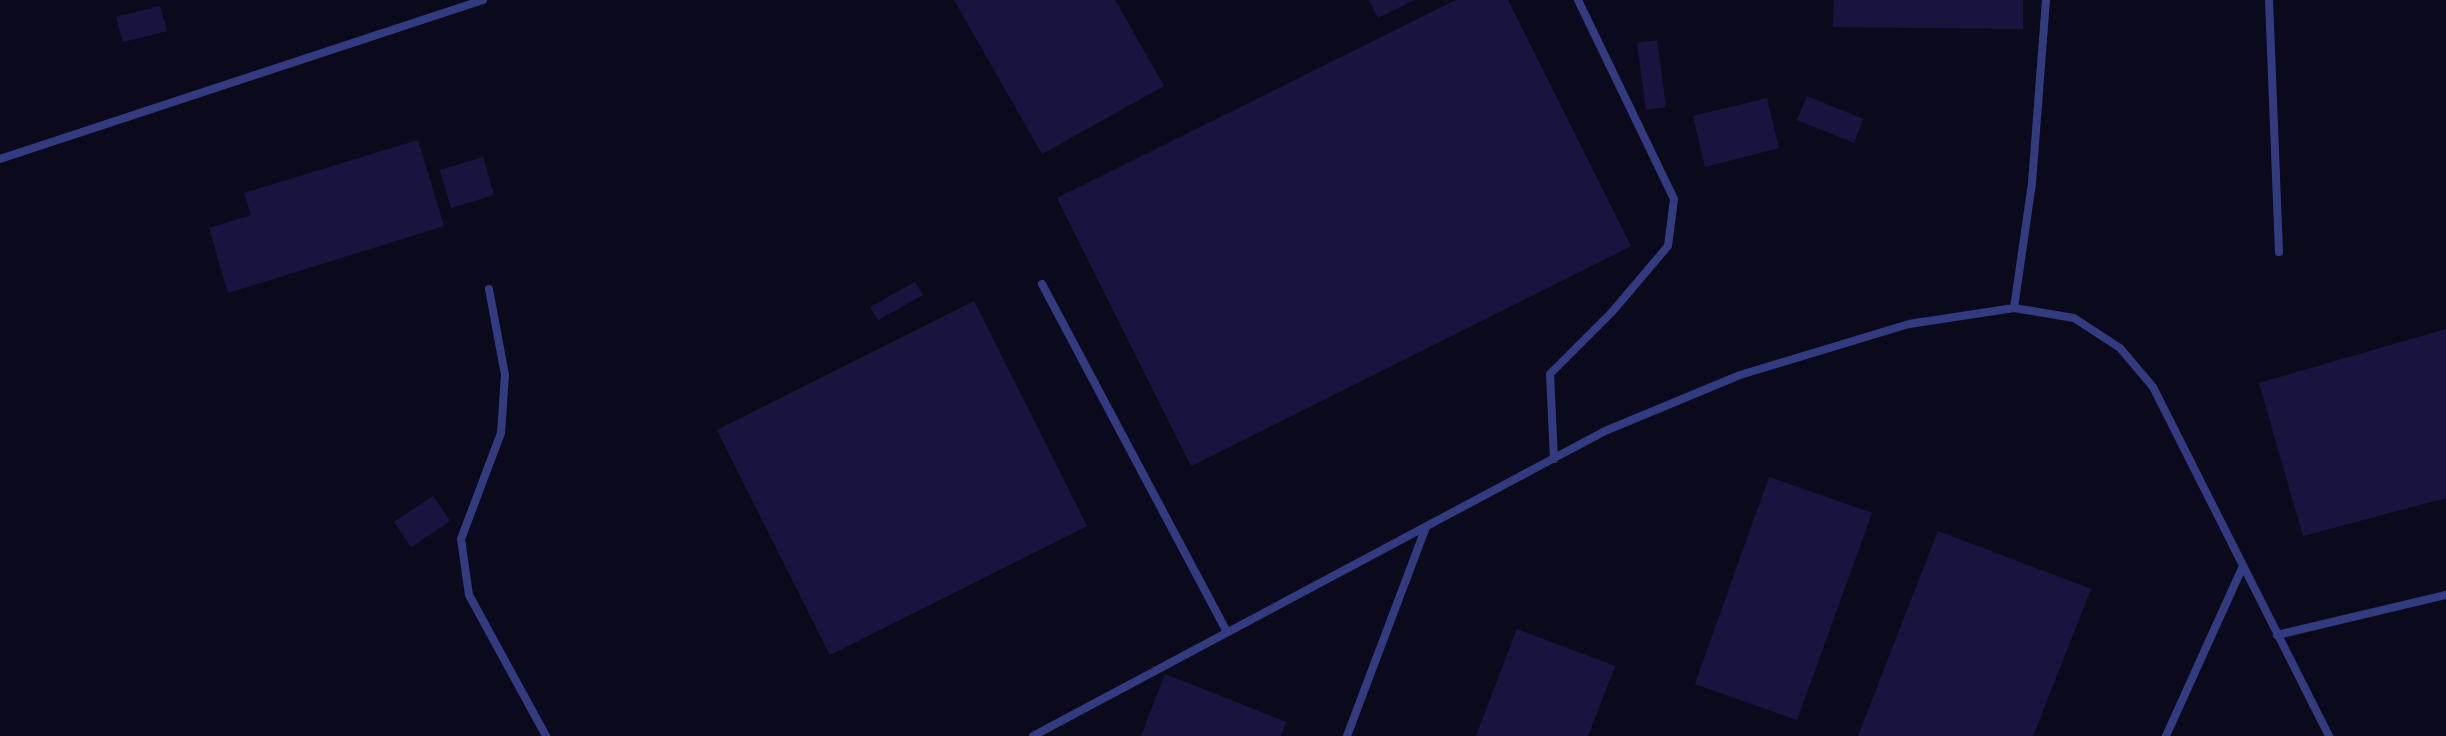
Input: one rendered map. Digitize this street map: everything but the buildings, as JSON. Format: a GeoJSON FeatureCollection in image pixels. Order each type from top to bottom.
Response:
{"type":"FeatureCollection","features":[{"type":"Feature","properties":{"kind":"street"},"geometry":{"type":"LineString","coordinates":[[0,159],[483,0]]}},
{"type":"Feature","properties":{"kind":"street"},"geometry":{"type":"LineString","coordinates":[[1554,459],[1550,374],[1612,312],[1668,246],[1674,199],[1578,0]]}},
{"type":"Feature","properties":{"kind":"street"},"geometry":{"type":"LineString","coordinates":[[2014,308],[2032,183],[2046,0]]}},
{"type":"Feature","properties":{"kind":"street"},"geometry":{"type":"LineString","coordinates":[[2269,0],[2278,252]]}},
{"type":"Feature","properties":{"kind":"street"},"geometry":{"type":"LineString","coordinates":[[1042,284],[1227,632]]}},
{"type":"Feature","properties":{"kind":"street"},"geometry":{"type":"LineString","coordinates":[[489,289],[505,375],[501,433],[461,538],[470,595],[546,736]]}},
{"type":"Feature","properties":{"kind":"street"},"geometry":{"type":"LineString","coordinates":[[1033,736],[1605,431],[1740,374],[1909,324],[2014,308],[2074,318],[2120,348],[2153,387],[2329,736]]}},
{"type":"Feature","properties":{"kind":"street"},"geometry":{"type":"LineString","coordinates":[[1347,736],[1426,527]]}},
{"type":"Feature","properties":{"kind":"street"},"geometry":{"type":"LineString","coordinates":[[2166,736],[2243,566]]}},
{"type":"Feature","properties":{"kind":"street"},"geometry":{"type":"LineString","coordinates":[[2277,635],[2446,595]]}}]}
